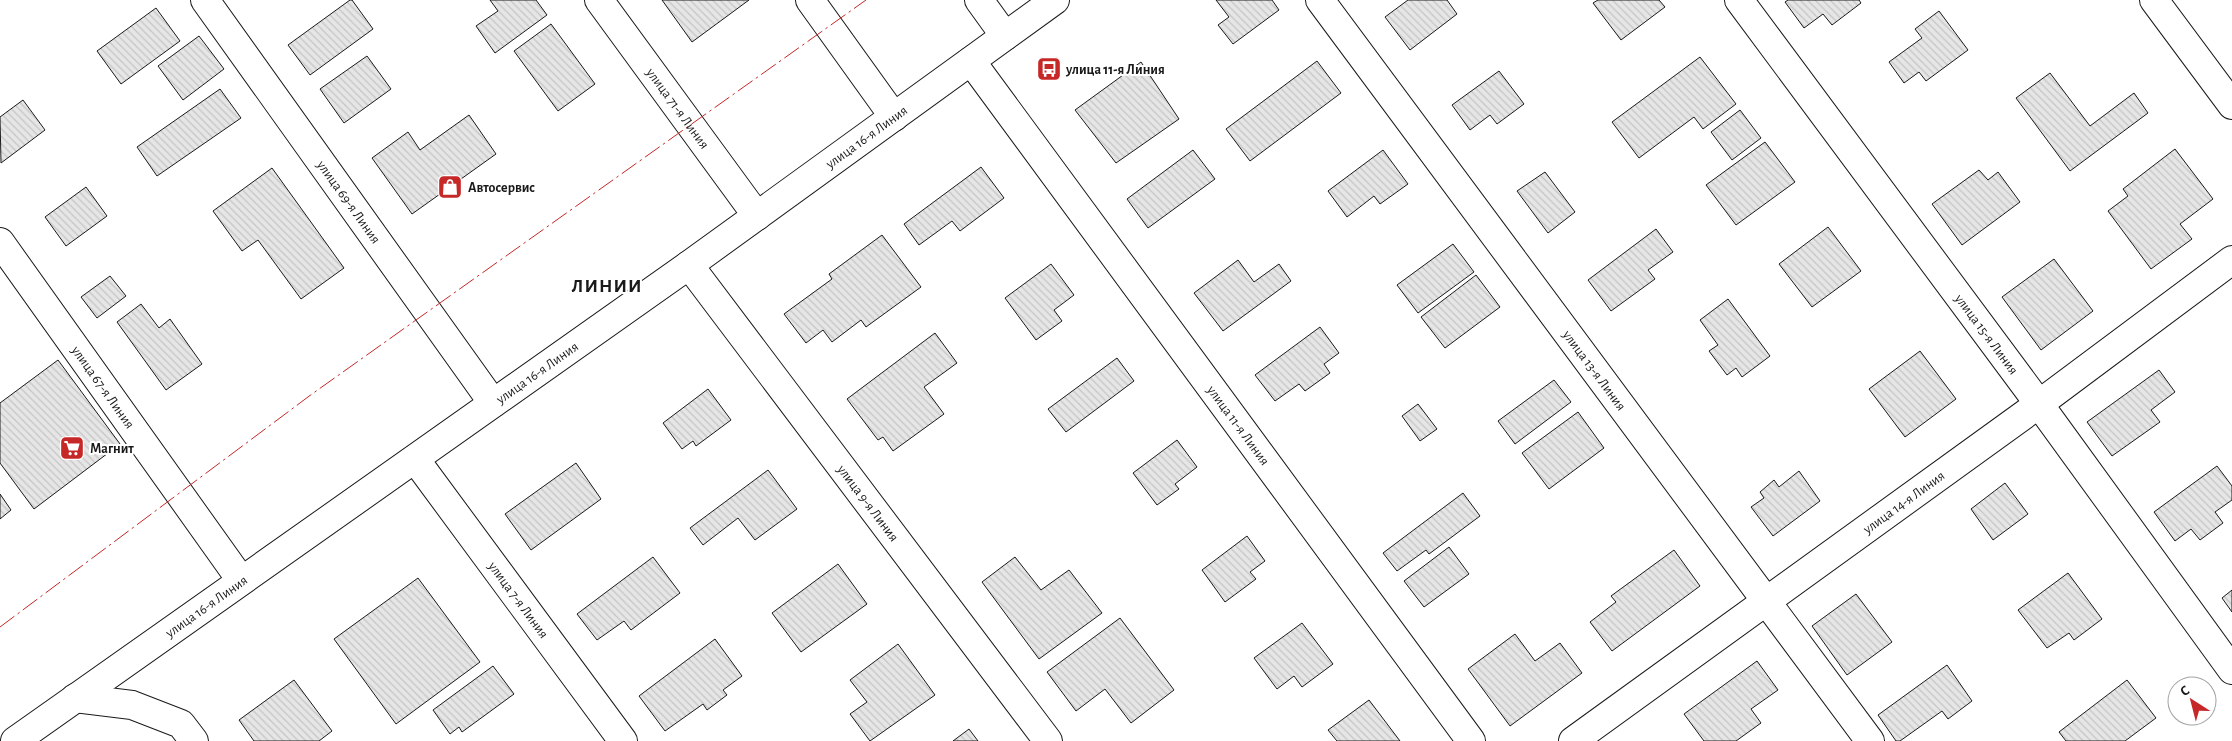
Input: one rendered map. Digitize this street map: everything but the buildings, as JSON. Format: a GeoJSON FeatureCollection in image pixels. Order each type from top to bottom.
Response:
{"type":"FeatureCollection","features":[{"type":"Feature","properties":{"kind":"street","name":"улица 69-я Линия"},"geometry":{"type":"LineString","coordinates":[[205,0],[493,403]]}},
{"type":"Feature","properties":{"kind":"street","name":"улица 71-я Линия"},"geometry":{"type":"LineString","coordinates":[[599,0],[757,216]]}},
{"type":"Feature","properties":{"kind":"street"},"geometry":{"type":"LineString","coordinates":[[810,0],[894,117]]}},
{"type":"Feature","properties":{"kind":"street"},"geometry":{"type":"LineString","coordinates":[[979,0],[1005,36]]}},
{"type":"Feature","properties":{"kind":"street","name":"улица 16-я Линия"},"geometry":{"type":"LineString","coordinates":[[15,741],[689,265],[1055,0]]}},
{"type":"Feature","properties":{"kind":"street","name":"улица 13-я Линия"},"geometry":{"type":"LineString","coordinates":[[1320,0],[1870,741]]}},
{"type":"Feature","properties":{"kind":"street","name":"улица 15-я Линия"},"geometry":{"type":"LineString","coordinates":[[1739,0],[2039,404],[2232,670]]}},
{"type":"Feature","properties":{"kind":"street"},"geometry":{"type":"LineString","coordinates":[[2154,0],[2232,105]]}},
{"type":"Feature","properties":{"kind":"street","name":"улица 11-я Линия"},"geometry":{"type":"LineString","coordinates":[[971,61],[1471,741]]}},
{"type":"Feature","properties":{"kind":"street","name":"улица 67-я Линия"},"geometry":{"type":"LineString","coordinates":[[0,242],[241,580]]}},
{"type":"Feature","properties":{"kind":"street","name":"улица 14-я Линия"},"geometry":{"type":"LineString","coordinates":[[1573,741],[2039,404],[2232,260]]}},
{"type":"Feature","properties":{"kind":"street","name":"улица 9-я Линия"},"geometry":{"type":"LineString","coordinates":[[689,265],[1048,741]]}},
{"type":"Feature","properties":{"kind":"street","name":"улица 7-я Линия"},"geometry":{"type":"LineString","coordinates":[[415,460],[623,741]]}},
{"type":"Feature","properties":{"kind":"street"},"geometry":{"type":"LineString","coordinates":[[75,698],[132,705],[181,724],[194,741]]}},
{"type":"Feature","properties":{"kind":"street"},"geometry":{"type":"LineString","coordinates":[[0,737],[3,741]]}},
{"type":"Feature","properties":{"kind":"power"},"geometry":{"type":"LineString","coordinates":[[0,627],[312,394],[866,0]]}},
{"type":"Feature","properties":{"kind":"place","name":"улица 11-я Линия"},"geometry":{"type":"Point","coordinates":[1049,69]}},
{"type":"Feature","properties":{"kind":"place","name":"Автосервис"},"geometry":{"type":"Point","coordinates":[450,187]}},
{"type":"Feature","properties":{"kind":"place","name":"Магнит"},"geometry":{"type":"Point","coordinates":[72,448]}},
{"type":"Feature","properties":{"kind":"district","name":"ЛИНИИ"},"geometry":{"type":"Point","coordinates":[607,285]}}]}
